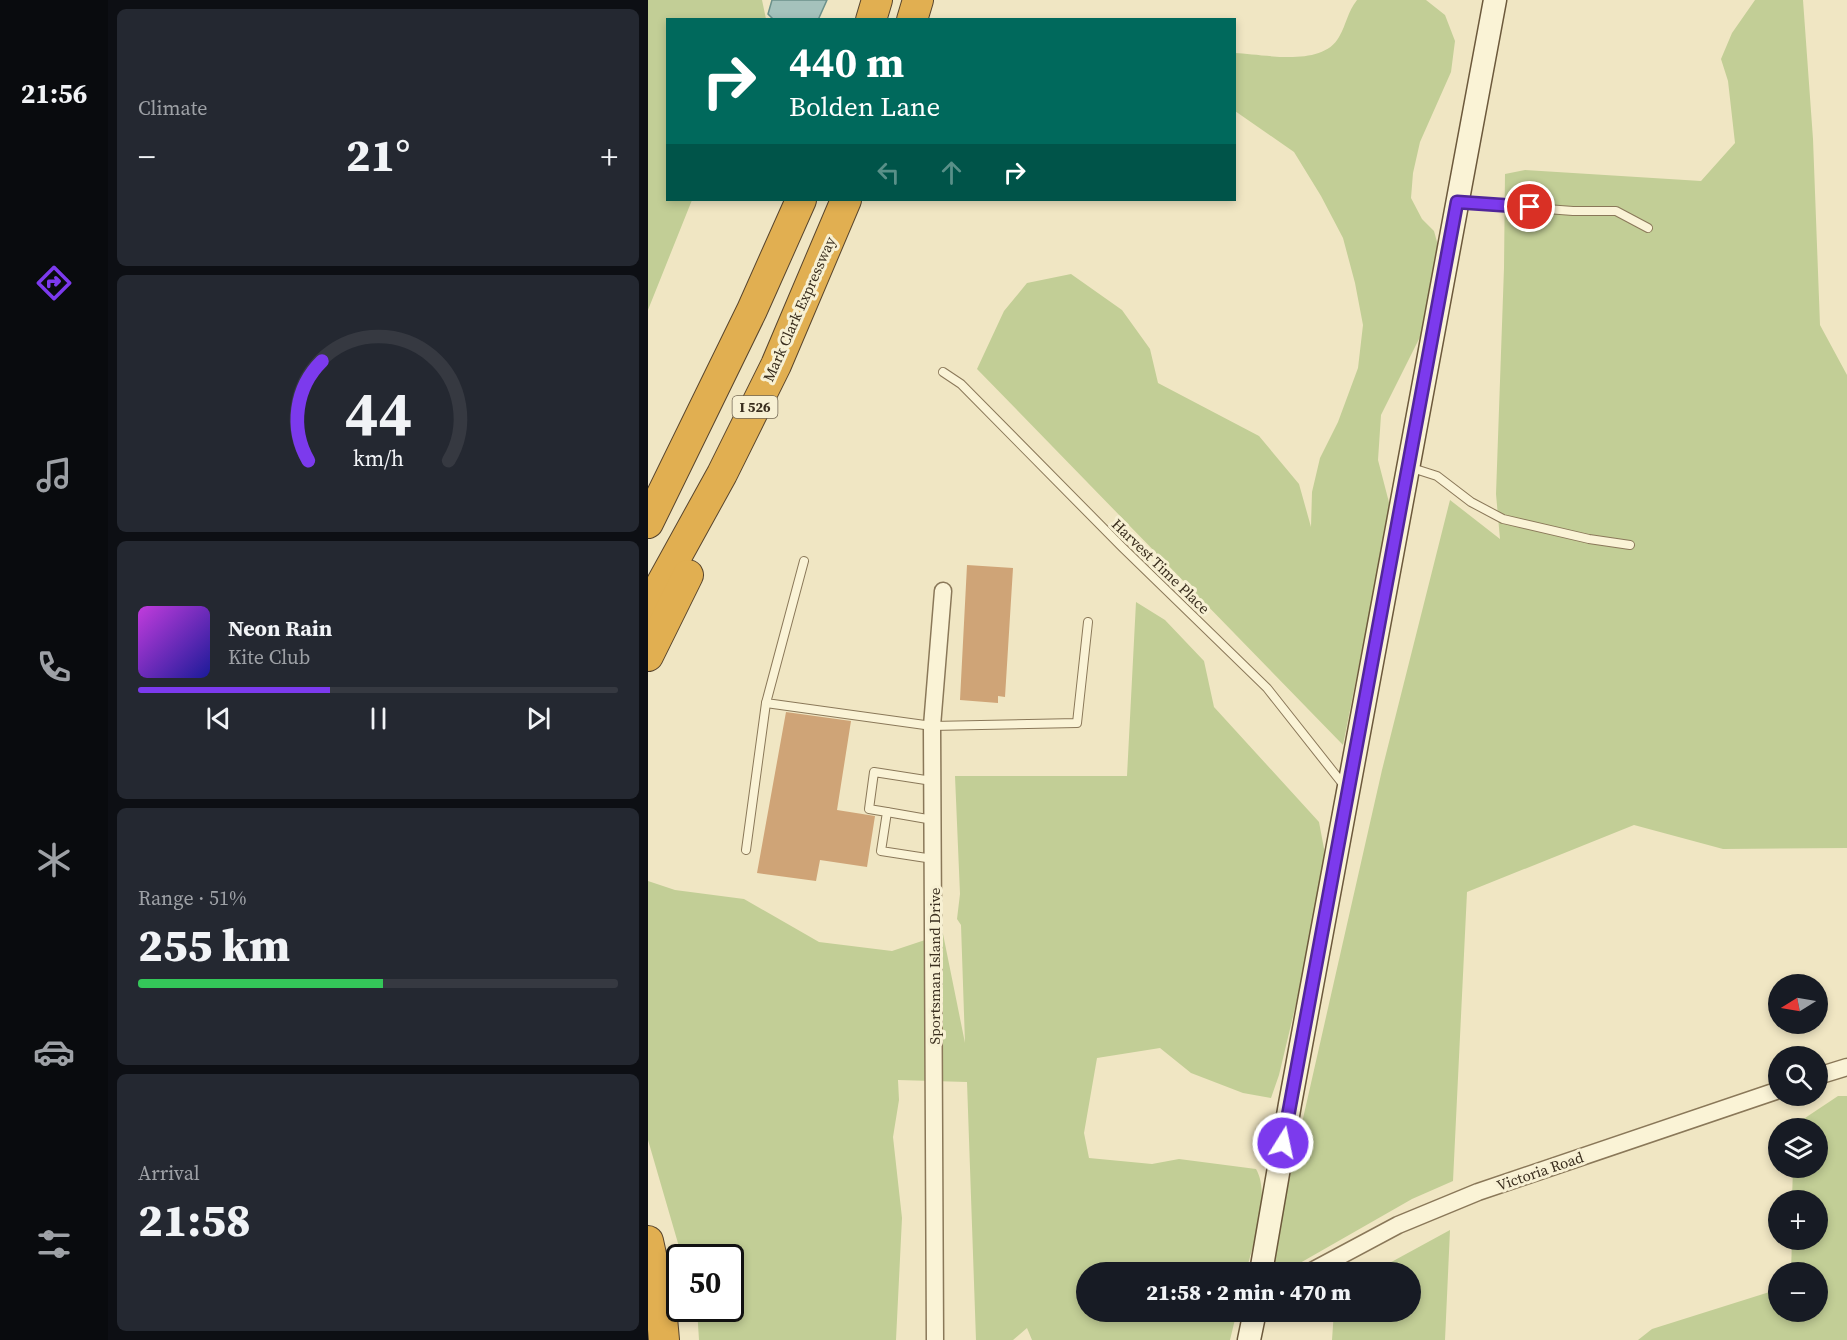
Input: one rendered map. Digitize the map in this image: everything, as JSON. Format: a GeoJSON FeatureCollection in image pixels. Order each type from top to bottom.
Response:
{"type":"FeatureCollection","features":[{"type":"Feature","properties":{"kind":"highway"},"geometry":{"type":"LineString","coordinates":[[871,18],[877,0]]}},
{"type":"Feature","properties":{"kind":"highway"},"geometry":{"type":"LineString","coordinates":[[913,18],[918,0]]}},
{"type":"Feature","properties":{"kind":"highway","name":"I 526"},"geometry":{"type":"LineString","coordinates":[[648,523],[752,310],[801,201]]}},
{"type":"Feature","properties":{"kind":"highway","name":"Mark Clark Expressway"},"geometry":{"type":"LineString","coordinates":[[648,608],[722,474],[776,365],[846,201]]}},
{"type":"Feature","properties":{"kind":"highway"},"geometry":{"type":"LineString","coordinates":[[648,656],[732,484],[776,365]]}},
{"type":"Feature","properties":{"kind":"highway"},"geometry":{"type":"LineString","coordinates":[[648,1241],[660,1296],[664,1340]]}},
{"type":"Feature","properties":{"kind":"main road"},"geometry":{"type":"LineString","coordinates":[[1263,1262],[1495,0]]}},
{"type":"Feature","properties":{"kind":"main road"},"geometry":{"type":"LineString","coordinates":[[1249,1340],[1252,1322]]}},
{"type":"Feature","properties":{"kind":"street","name":"Sportsman Island Drive"},"geometry":{"type":"LineString","coordinates":[[935,1340],[932,726],[943,591]]}},
{"type":"Feature","properties":{"kind":"street"},"geometry":{"type":"LineString","coordinates":[[1828,1073],[1847,1066]]}},
{"type":"Feature","properties":{"kind":"street","name":"Victoria Road"},"geometry":{"type":"LineString","coordinates":[[1329,1262],[1398,1225],[1478,1192],[1768,1094]]}},
{"type":"Feature","properties":{"kind":"lane"},"geometry":{"type":"LineString","coordinates":[[1457,202],[1573,211],[1616,211],[1648,228]]}},
{"type":"Feature","properties":{"kind":"lane","name":"Harvest Time Place"},"geometry":{"type":"LineString","coordinates":[[943,372],[961,384],[1122,547],[1267,688],[1348,790]]}},
{"type":"Feature","properties":{"kind":"lane"},"geometry":{"type":"LineString","coordinates":[[1408,467],[1437,476],[1471,502],[1503,519],[1630,545]]}},
{"type":"Feature","properties":{"kind":"lane"},"geometry":{"type":"LineString","coordinates":[[746,850],[766,704],[804,561]]}},
{"type":"Feature","properties":{"kind":"lane"},"geometry":{"type":"LineString","coordinates":[[766,704],[932,726],[1077,723],[1088,622]]}},
{"type":"Feature","properties":{"kind":"lane"},"geometry":{"type":"LineString","coordinates":[[932,781],[874,772],[869,809],[933,820]]}},
{"type":"Feature","properties":{"kind":"lane"},"geometry":{"type":"LineString","coordinates":[[887,812],[881,851],[933,859]]}},
{"type":"Feature","properties":{"kind":"green space"},"geometry":{"type":"Polygon","coordinates":[[[648,0],[762,0],[766,18],[666,18],[666,201],[692,201],[648,310],[648,0]]]}},
{"type":"Feature","properties":{"kind":"green space"},"geometry":{"type":"Polygon","coordinates":[[[1357,0],[1426,0],[1445,15],[1455,41],[1451,72],[1420,142],[1413,173],[1411,198],[1422,219],[1434,231],[1440,253],[1427,323],[1381,415],[1378,460],[1392,514],[1381,555],[1343,745],[977,369],[1004,311],[1027,283],[1071,274],[1122,310],[1150,349],[1158,383],[1259,436],[1299,484],[1311,527],[1312,492],[1320,458],[1338,422],[1358,368],[1363,325],[1343,238],[1321,196],[1294,152],[1236,112],[1236,53],[1291,57],[1320,53],[1331,47],[1339,37],[1357,0]]]}},
{"type":"Feature","properties":{"kind":"green space"},"geometry":{"type":"Polygon","coordinates":[[[1755,0],[1803,0],[1813,139],[1820,325],[1847,375],[1847,848],[1723,849],[1634,825],[1467,892],[1453,1181],[1412,1199],[1302,1262],[1274,1262],[1275,1242],[1382,770],[1450,500],[1500,539],[1496,494],[1505,174],[1525,170],[1701,181],[1735,143],[1728,81],[1721,59],[1732,33],[1755,0]]]}},
{"type":"Feature","properties":{"kind":"green space"},"geometry":{"type":"Polygon","coordinates":[[[1136,602],[1165,620],[1204,661],[1214,707],[1319,822],[1328,870],[1279,1075],[1271,1098],[1243,1093],[1191,1073],[1160,1048],[1097,1058],[1084,1133],[1089,1158],[1152,1164],[1179,1159],[1256,1169],[1262,1192],[1261,1206],[1249,1262],[1076,1262],[1076,1322],[1234,1322],[1230,1340],[1032,1340],[1027,1328],[1013,1340],[976,1340],[967,1082],[898,1080],[899,1100],[893,1137],[902,1218],[896,1340],[699,1340],[698,1322],[744,1322],[744,1244],[678,1244],[648,1140],[648,881],[675,890],[744,899],[819,942],[892,951],[943,934],[965,1043],[961,925],[957,919],[960,894],[955,776],[1127,776],[1136,602]]]}},
{"type":"Feature","properties":{"kind":"green space"},"geometry":{"type":"Polygon","coordinates":[[[1838,1096],[1847,1096],[1847,1340],[1638,1340],[1652,1329],[1768,1292],[1768,1322],[1828,1322],[1828,1262],[1791,1262],[1792,1250],[1828,1250],[1828,1190],[1792,1190],[1793,1178],[1828,1178],[1828,1118],[1805,1118],[1823,1106],[1828,1106],[1828,1103],[1838,1096]]]}},
{"type":"Feature","properties":{"kind":"green space"},"geometry":{"type":"Polygon","coordinates":[[[1450,1230],[1445,1340],[1332,1340],[1333,1322],[1421,1322],[1421,1262],[1391,1262],[1450,1230]]]}},
{"type":"Feature","properties":{"kind":"water"},"geometry":{"type":"Polygon","coordinates":[[[772,0],[827,0],[819,18],[772,18],[768,14],[772,0]]]}},
{"type":"Feature","properties":{"kind":"building"},"geometry":{"type":"Polygon","coordinates":[[[967,565],[1013,568],[1005,697],[998,696],[998,703],[960,700],[967,565]]]}},
{"type":"Feature","properties":{"kind":"building"},"geometry":{"type":"Polygon","coordinates":[[[786,712],[851,721],[837,810],[875,816],[867,867],[820,860],[816,881],[757,873],[786,712]]]}},
{"type":"Feature","properties":{"kind":"route"},"geometry":{"type":"LineString","coordinates":[[1283,1143],[1457,202],[1530,207]]}}]}
